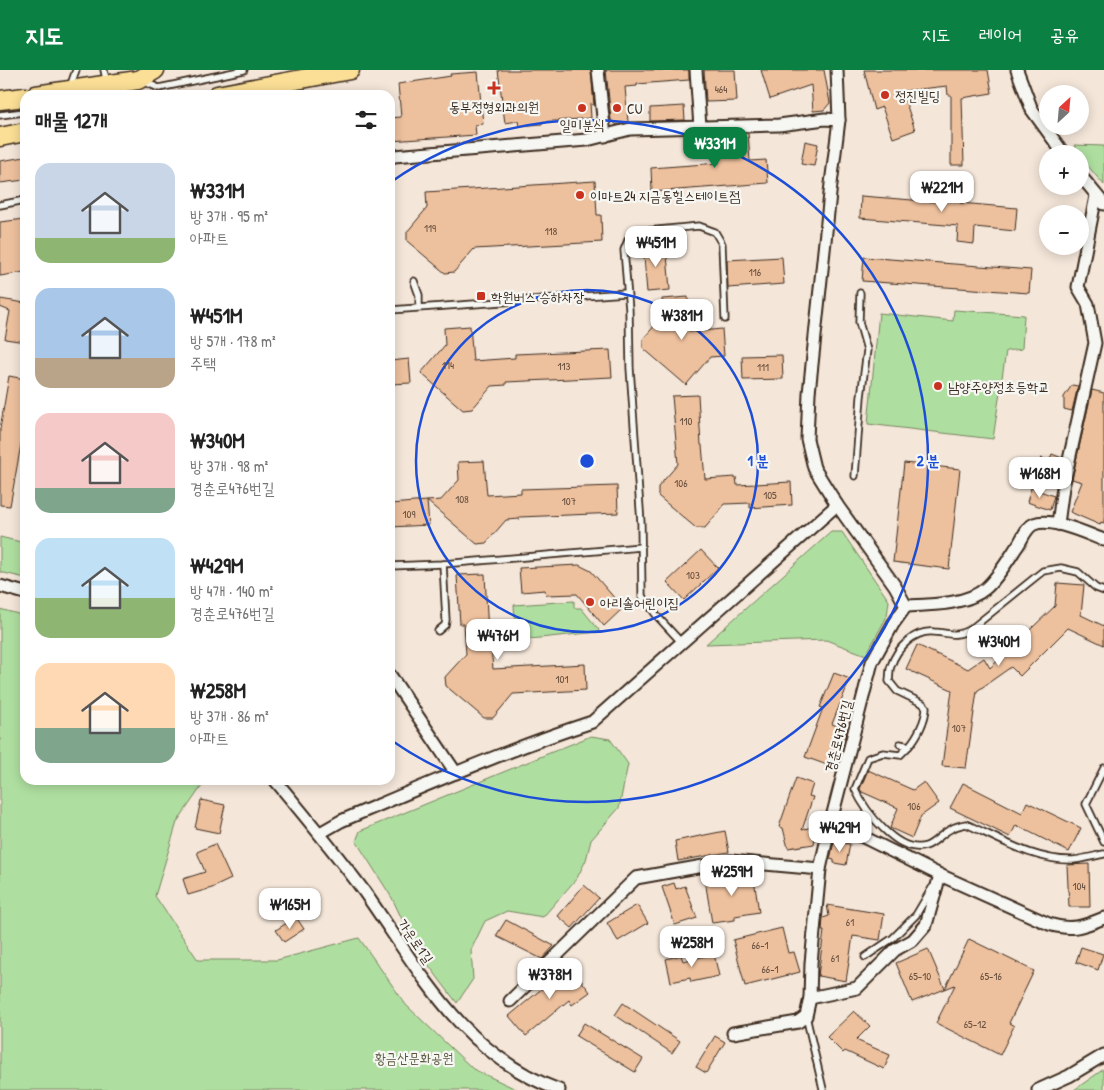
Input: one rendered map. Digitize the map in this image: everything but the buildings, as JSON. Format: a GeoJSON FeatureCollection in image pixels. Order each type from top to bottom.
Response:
{"type":"FeatureCollection","features":[{"type":"Feature","properties":{"kind":"main road"},"geometry":{"type":"LineString","coordinates":[[68,90],[108,78],[138,80],[155,70]]}},
{"type":"Feature","properties":{"kind":"main road"},"geometry":{"type":"LineString","coordinates":[[244,90],[350,70]]}},
{"type":"Feature","properties":{"kind":"main road"},"geometry":{"type":"LineString","coordinates":[[0,100],[20,98]]}},
{"type":"Feature","properties":{"kind":"main road"},"geometry":{"type":"LineString","coordinates":[[0,137],[20,133]]}},
{"type":"Feature","properties":{"kind":"street"},"geometry":{"type":"LineString","coordinates":[[598,70],[605,136]]}},
{"type":"Feature","properties":{"kind":"street"},"geometry":{"type":"LineString","coordinates":[[696,70],[700,127]]}},
{"type":"Feature","properties":{"kind":"street"},"geometry":{"type":"LineString","coordinates":[[837,70],[840,120],[831,184],[809,393],[807,439],[814,468],[837,505],[895,586],[906,606],[941,605],[965,599],[985,589],[999,574],[1022,541],[1026,531],[1033,525],[1042,523],[1058,524],[1104,540]]}},
{"type":"Feature","properties":{"kind":"street"},"geometry":{"type":"LineString","coordinates":[[1017,70],[1032,110],[1057,145]]}},
{"type":"Feature","properties":{"kind":"street"},"geometry":{"type":"LineString","coordinates":[[395,156],[587,140],[630,129],[779,125],[840,120]]}},
{"type":"Feature","properties":{"kind":"street"},"geometry":{"type":"LineString","coordinates":[[1058,524],[1063,487],[1095,344],[1088,304],[1078,287],[1100,200],[1089,186]]}},
{"type":"Feature","properties":{"kind":"street"},"geometry":{"type":"LineString","coordinates":[[320,833],[341,821],[456,773],[543,738],[592,722],[837,505]]}},
{"type":"Feature","properties":{"kind":"street"},"geometry":{"type":"LineString","coordinates":[[0,586],[20,591]]}},
{"type":"Feature","properties":{"kind":"street","name":"경춘로476번길"},"geometry":{"type":"LineString","coordinates":[[806,1016],[810,998],[811,963],[820,869],[831,821],[872,662],[892,624],[906,606]]}},
{"type":"Feature","properties":{"kind":"street"},"geometry":{"type":"LineString","coordinates":[[395,682],[456,773]]}},
{"type":"Feature","properties":{"kind":"street","name":"가운로1길"},"geometry":{"type":"LineString","coordinates":[[279,785],[340,859],[443,1005],[472,1037],[500,1060],[537,1082],[559,1090]]}},
{"type":"Feature","properties":{"kind":"street"},"geometry":{"type":"LineString","coordinates":[[831,821],[940,875],[1049,924],[1064,928],[1083,926],[1104,918]]}},
{"type":"Feature","properties":{"kind":"street"},"geometry":{"type":"LineString","coordinates":[[510,1001],[636,878],[730,861],[820,869]]}},
{"type":"Feature","properties":{"kind":"street"},"geometry":{"type":"LineString","coordinates":[[810,998],[857,988],[895,950],[913,940],[926,925],[940,875]]}},
{"type":"Feature","properties":{"kind":"street"},"geometry":{"type":"LineString","coordinates":[[733,1033],[798,1022],[806,1016]]}},
{"type":"Feature","properties":{"kind":"street"},"geometry":{"type":"LineString","coordinates":[[1038,1090],[1069,1076],[1104,1055]]}},
{"type":"Feature","properties":{"kind":"lane"},"geometry":{"type":"LineString","coordinates":[[68,90],[76,70]]}},
{"type":"Feature","properties":{"kind":"lane"},"geometry":{"type":"LineString","coordinates":[[138,80],[159,88],[244,70]]}},
{"type":"Feature","properties":{"kind":"lane"},"geometry":{"type":"LineString","coordinates":[[0,115],[20,113]]}},
{"type":"Feature","properties":{"kind":"lane"},"geometry":{"type":"LineString","coordinates":[[0,205],[20,201]]}},
{"type":"Feature","properties":{"kind":"lane"},"geometry":{"type":"LineString","coordinates":[[681,642],[642,596],[641,523],[624,250],[628,240],[637,232],[699,226],[716,232],[722,244],[725,319]]}},
{"type":"Feature","properties":{"kind":"lane"},"geometry":{"type":"LineString","coordinates":[[414,281],[419,295],[419,307]]}},
{"type":"Feature","properties":{"kind":"lane"},"geometry":{"type":"LineString","coordinates":[[395,309],[626,293]]}},
{"type":"Feature","properties":{"kind":"lane"},"geometry":{"type":"LineString","coordinates":[[855,476],[861,397],[868,350],[859,322],[860,293]]}},
{"type":"Feature","properties":{"kind":"lane"},"geometry":{"type":"LineString","coordinates":[[395,566],[444,564],[640,547]]}},
{"type":"Feature","properties":{"kind":"lane"},"geometry":{"type":"LineString","coordinates":[[438,631],[445,625],[446,620],[444,564]]}},
{"type":"Feature","properties":{"kind":"lane"},"geometry":{"type":"LineString","coordinates":[[1104,592],[1096,588],[1078,572],[1060,568],[1043,571],[971,629],[951,636],[933,632],[917,635],[903,644],[891,666],[889,681],[897,691],[922,703],[926,707],[926,714],[914,740],[900,756],[883,753],[868,758],[855,789],[859,799],[889,835],[915,848],[928,846],[952,828],[966,824],[1031,854],[1044,857],[1074,860],[1104,854]]}},
{"type":"Feature","properties":{"kind":"lane"},"geometry":{"type":"LineString","coordinates":[[900,744],[908,746]]}},
{"type":"Feature","properties":{"kind":"lane"},"geometry":{"type":"LineString","coordinates":[[1104,768],[1086,804],[1104,842]]}},
{"type":"Feature","properties":{"kind":"lane"},"geometry":{"type":"LineString","coordinates":[[864,957],[893,938],[916,915],[940,875]]}},
{"type":"Feature","properties":{"kind":"lane"},"geometry":{"type":"LineString","coordinates":[[806,1016],[823,1089]]}},
{"type":"Feature","properties":{"kind":"green space"},"geometry":{"type":"Polygon","coordinates":[[[1089,146],[1104,146],[1104,185],[1089,167],[1089,146]]]}},
{"type":"Feature","properties":{"kind":"green space"},"geometry":{"type":"Polygon","coordinates":[[[954,310],[1024,315],[1022,349],[1006,351],[993,439],[868,424],[879,313],[953,321],[954,310]]]}},
{"type":"Feature","properties":{"kind":"green space"},"geometry":{"type":"Polygon","coordinates":[[[831,532],[842,532],[889,601],[887,616],[866,655],[826,640],[706,644],[831,532]]]}},
{"type":"Feature","properties":{"kind":"green space"},"geometry":{"type":"Polygon","coordinates":[[[0,537],[20,542],[20,577],[0,572],[0,537]]]}},
{"type":"Feature","properties":{"kind":"green space"},"geometry":{"type":"Polygon","coordinates":[[[574,601],[574,608],[581,608],[599,630],[598,632],[520,640],[516,635],[514,605],[574,601]]]}},
{"type":"Feature","properties":{"kind":"green space","name":"황금산문화공원"},"geometry":{"type":"Polygon","coordinates":[[[0,609],[20,615],[20,785],[203,785],[177,822],[155,896],[198,960],[277,960],[359,938],[406,1005],[473,1069],[518,1090],[0,1090],[0,609]]]}},
{"type":"Feature","properties":{"kind":"green space"},"geometry":{"type":"Polygon","coordinates":[[[591,736],[610,739],[628,764],[619,808],[591,840],[586,860],[577,878],[543,917],[507,911],[485,921],[471,950],[473,979],[457,1003],[427,963],[409,934],[392,898],[356,841],[360,831],[591,736]]]}},
{"type":"Feature","properties":{"kind":"green space"},"geometry":{"type":"Polygon","coordinates":[[[1104,1069],[1104,1090],[1074,1090],[1104,1069]]]}},
{"type":"Feature","properties":{"kind":"place","name":"동부정형외과의원"},"geometry":{"type":"Point","coordinates":[494,88]}},
{"type":"Feature","properties":{"kind":"place","name":"정진빌딩"},"geometry":{"type":"Point","coordinates":[885,95]}},
{"type":"Feature","properties":{"kind":"place","name":"일미분식"},"geometry":{"type":"Point","coordinates":[582,108]}},
{"type":"Feature","properties":{"kind":"place","name":"CU"},"geometry":{"type":"Point","coordinates":[617,108]}},
{"type":"Feature","properties":{"kind":"place","name":"이마트24 지금동힐스테이트점"},"geometry":{"type":"Point","coordinates":[580,195]}},
{"type":"Feature","properties":{"kind":"place","name":"학원버스 승하차장"},"geometry":{"type":"Point","coordinates":[481,296]}},
{"type":"Feature","properties":{"kind":"place","name":"남양주양정초등학교"},"geometry":{"type":"Point","coordinates":[938,386]}},
{"type":"Feature","properties":{"kind":"place","name":"아리솔어린이집"},"geometry":{"type":"Point","coordinates":[590,602]}}]}
